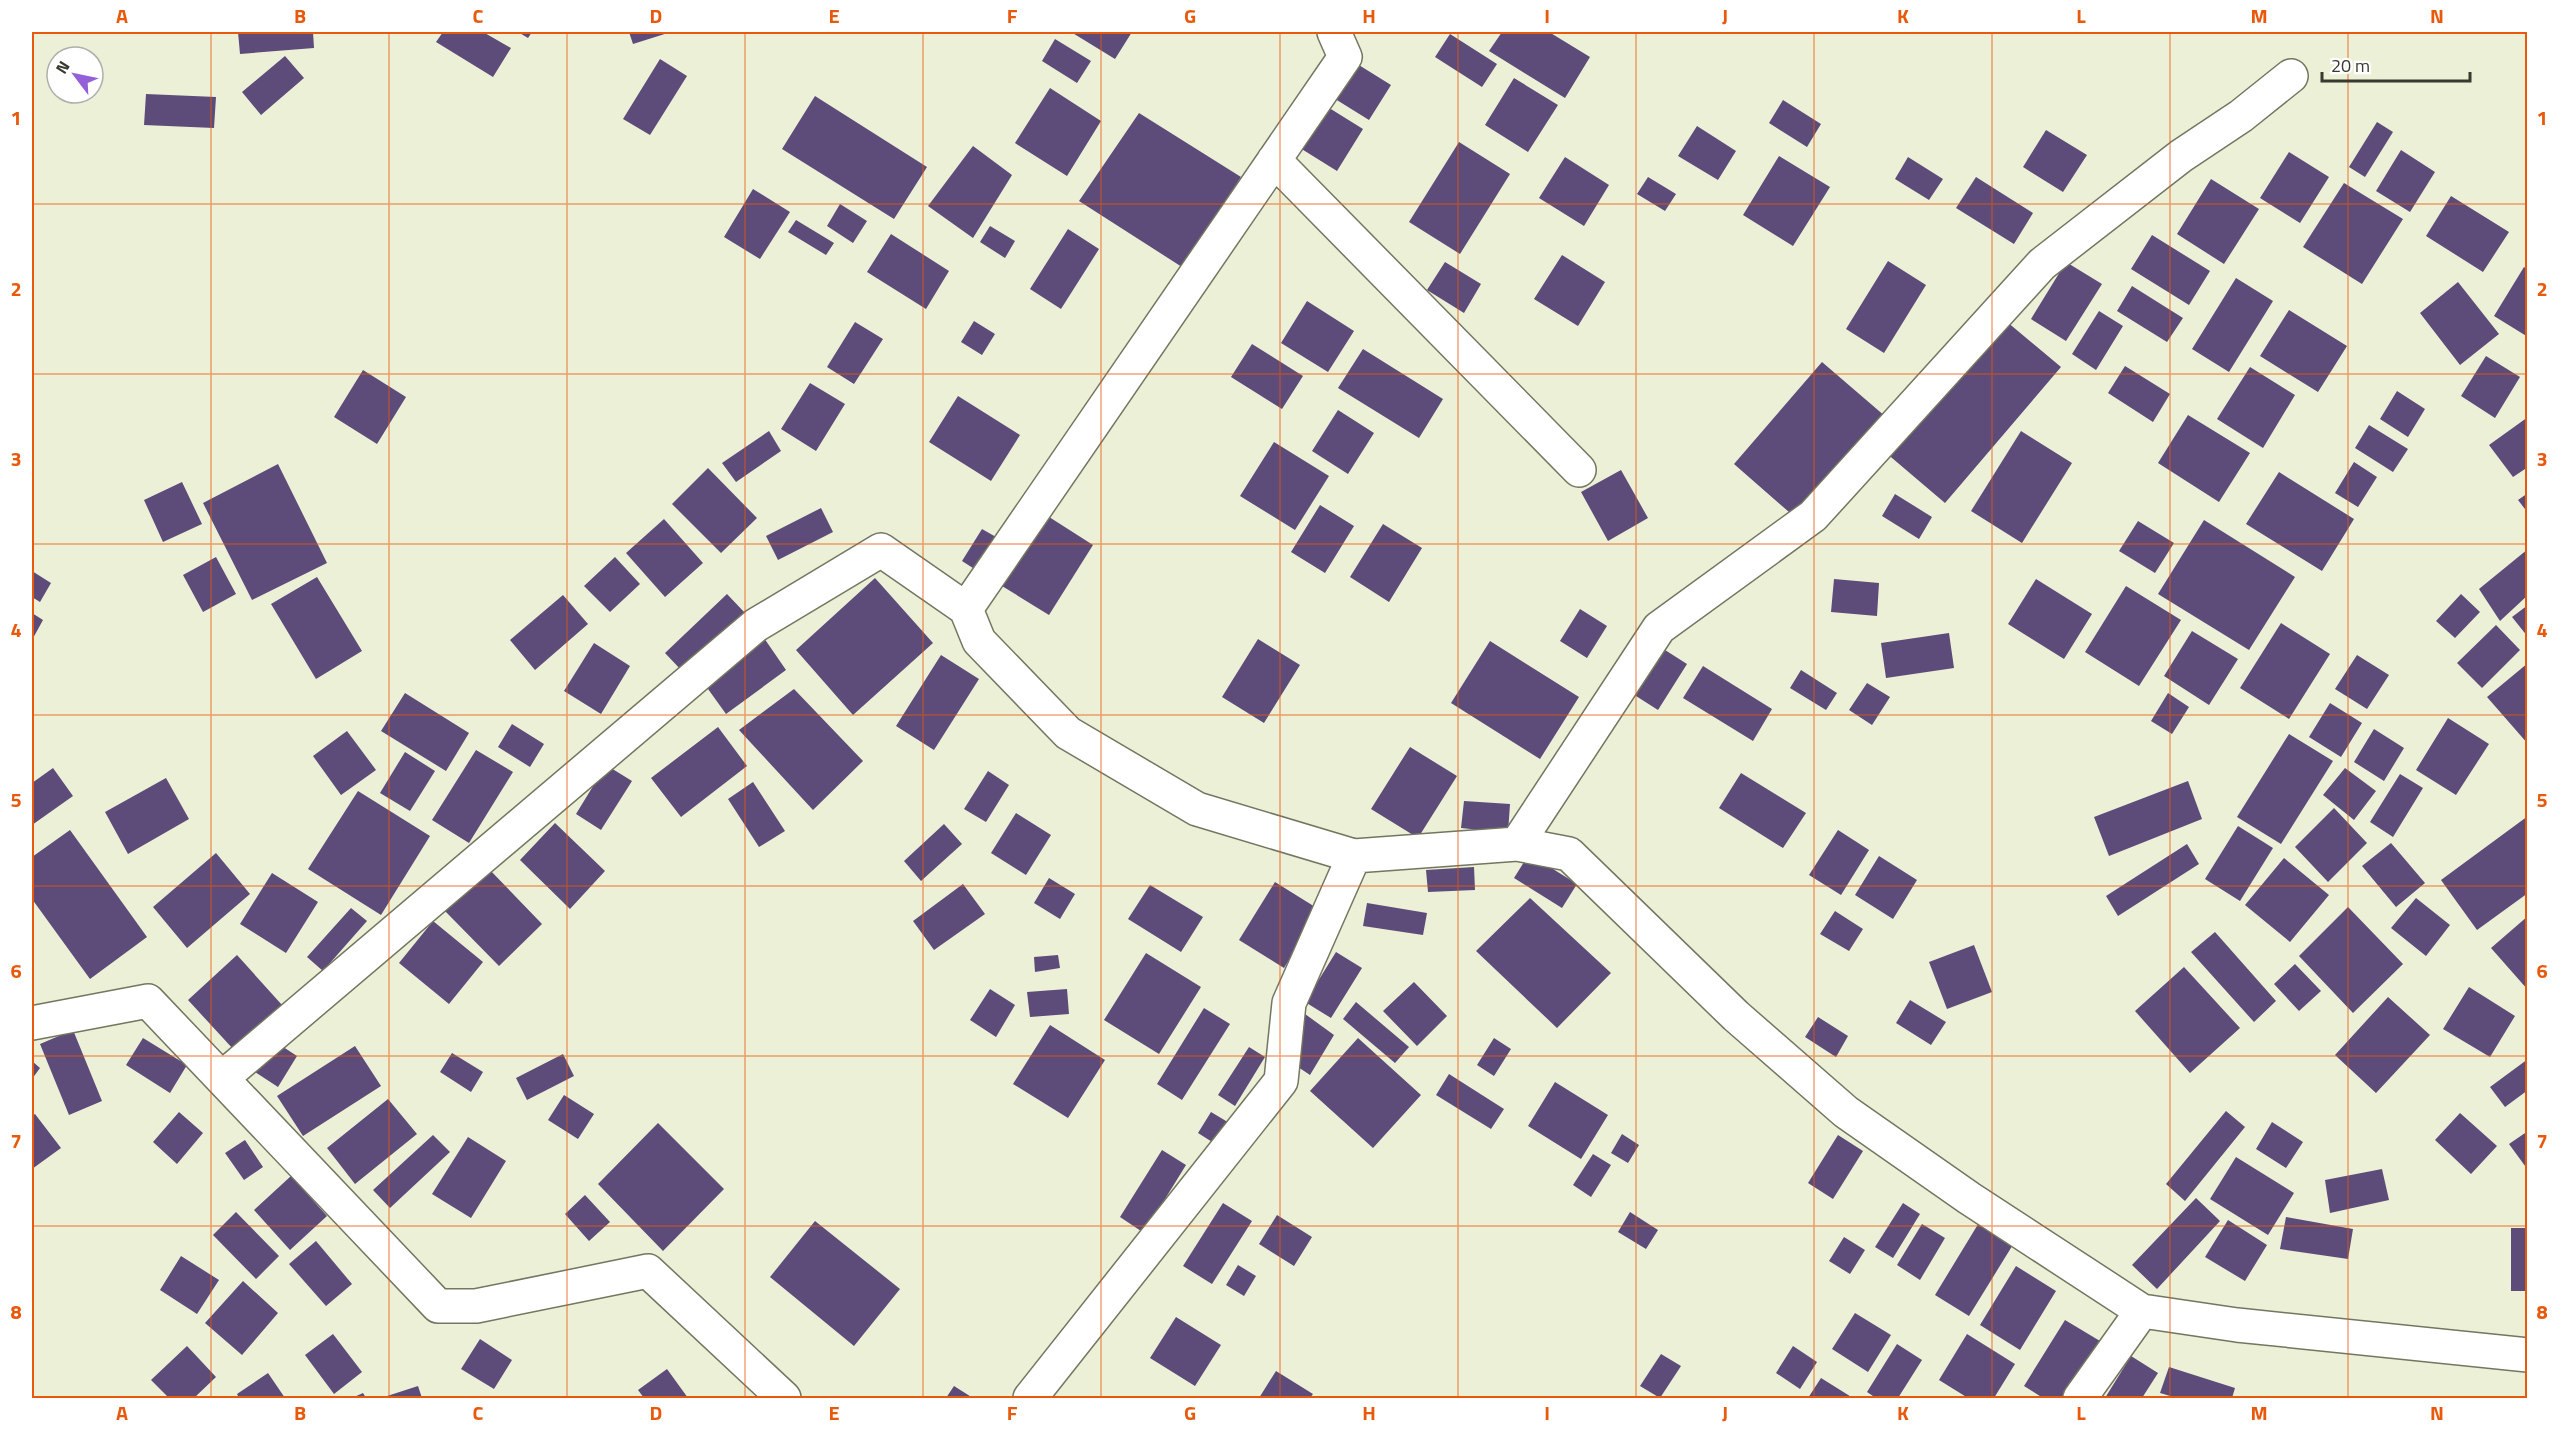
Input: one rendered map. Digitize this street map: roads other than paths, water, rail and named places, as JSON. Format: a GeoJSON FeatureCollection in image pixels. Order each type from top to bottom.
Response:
{"type":"FeatureCollection","features":[{"type":"Feature","properties":{"kind":"street"},"geometry":{"type":"LineString","coordinates":[[966,609],[1345,57],[1334,32]]}},
{"type":"Feature","properties":{"kind":"street"},"geometry":{"type":"LineString","coordinates":[[1516,843],[1659,628],[1813,516],[2042,264],[2181,156],[2241,116],[2291,76]]}},
{"type":"Feature","properties":{"kind":"street"},"geometry":{"type":"LineString","coordinates":[[1274,160],[1579,470]]}},
{"type":"Feature","properties":{"kind":"street"},"geometry":{"type":"LineString","coordinates":[[222,1078],[756,626],[881,550],[966,609],[979,641],[1068,733],[1197,809],[1354,856],[1516,843],[1569,854],[1736,1016],[1846,1112],[1969,1198],[2142,1311],[2237,1325],[2528,1355]]}},
{"type":"Feature","properties":{"kind":"street"},"geometry":{"type":"LineString","coordinates":[[1030,1398],[1281,1081],[1289,1003],[1354,856]]}},
{"type":"Feature","properties":{"kind":"street"},"geometry":{"type":"LineString","coordinates":[[32,1023],[148,1001],[438,1306],[476,1306],[648,1271],[784,1398]]}},
{"type":"Feature","properties":{"kind":"street"},"geometry":{"type":"LineString","coordinates":[[2080,1398],[2142,1311]]}}]}
